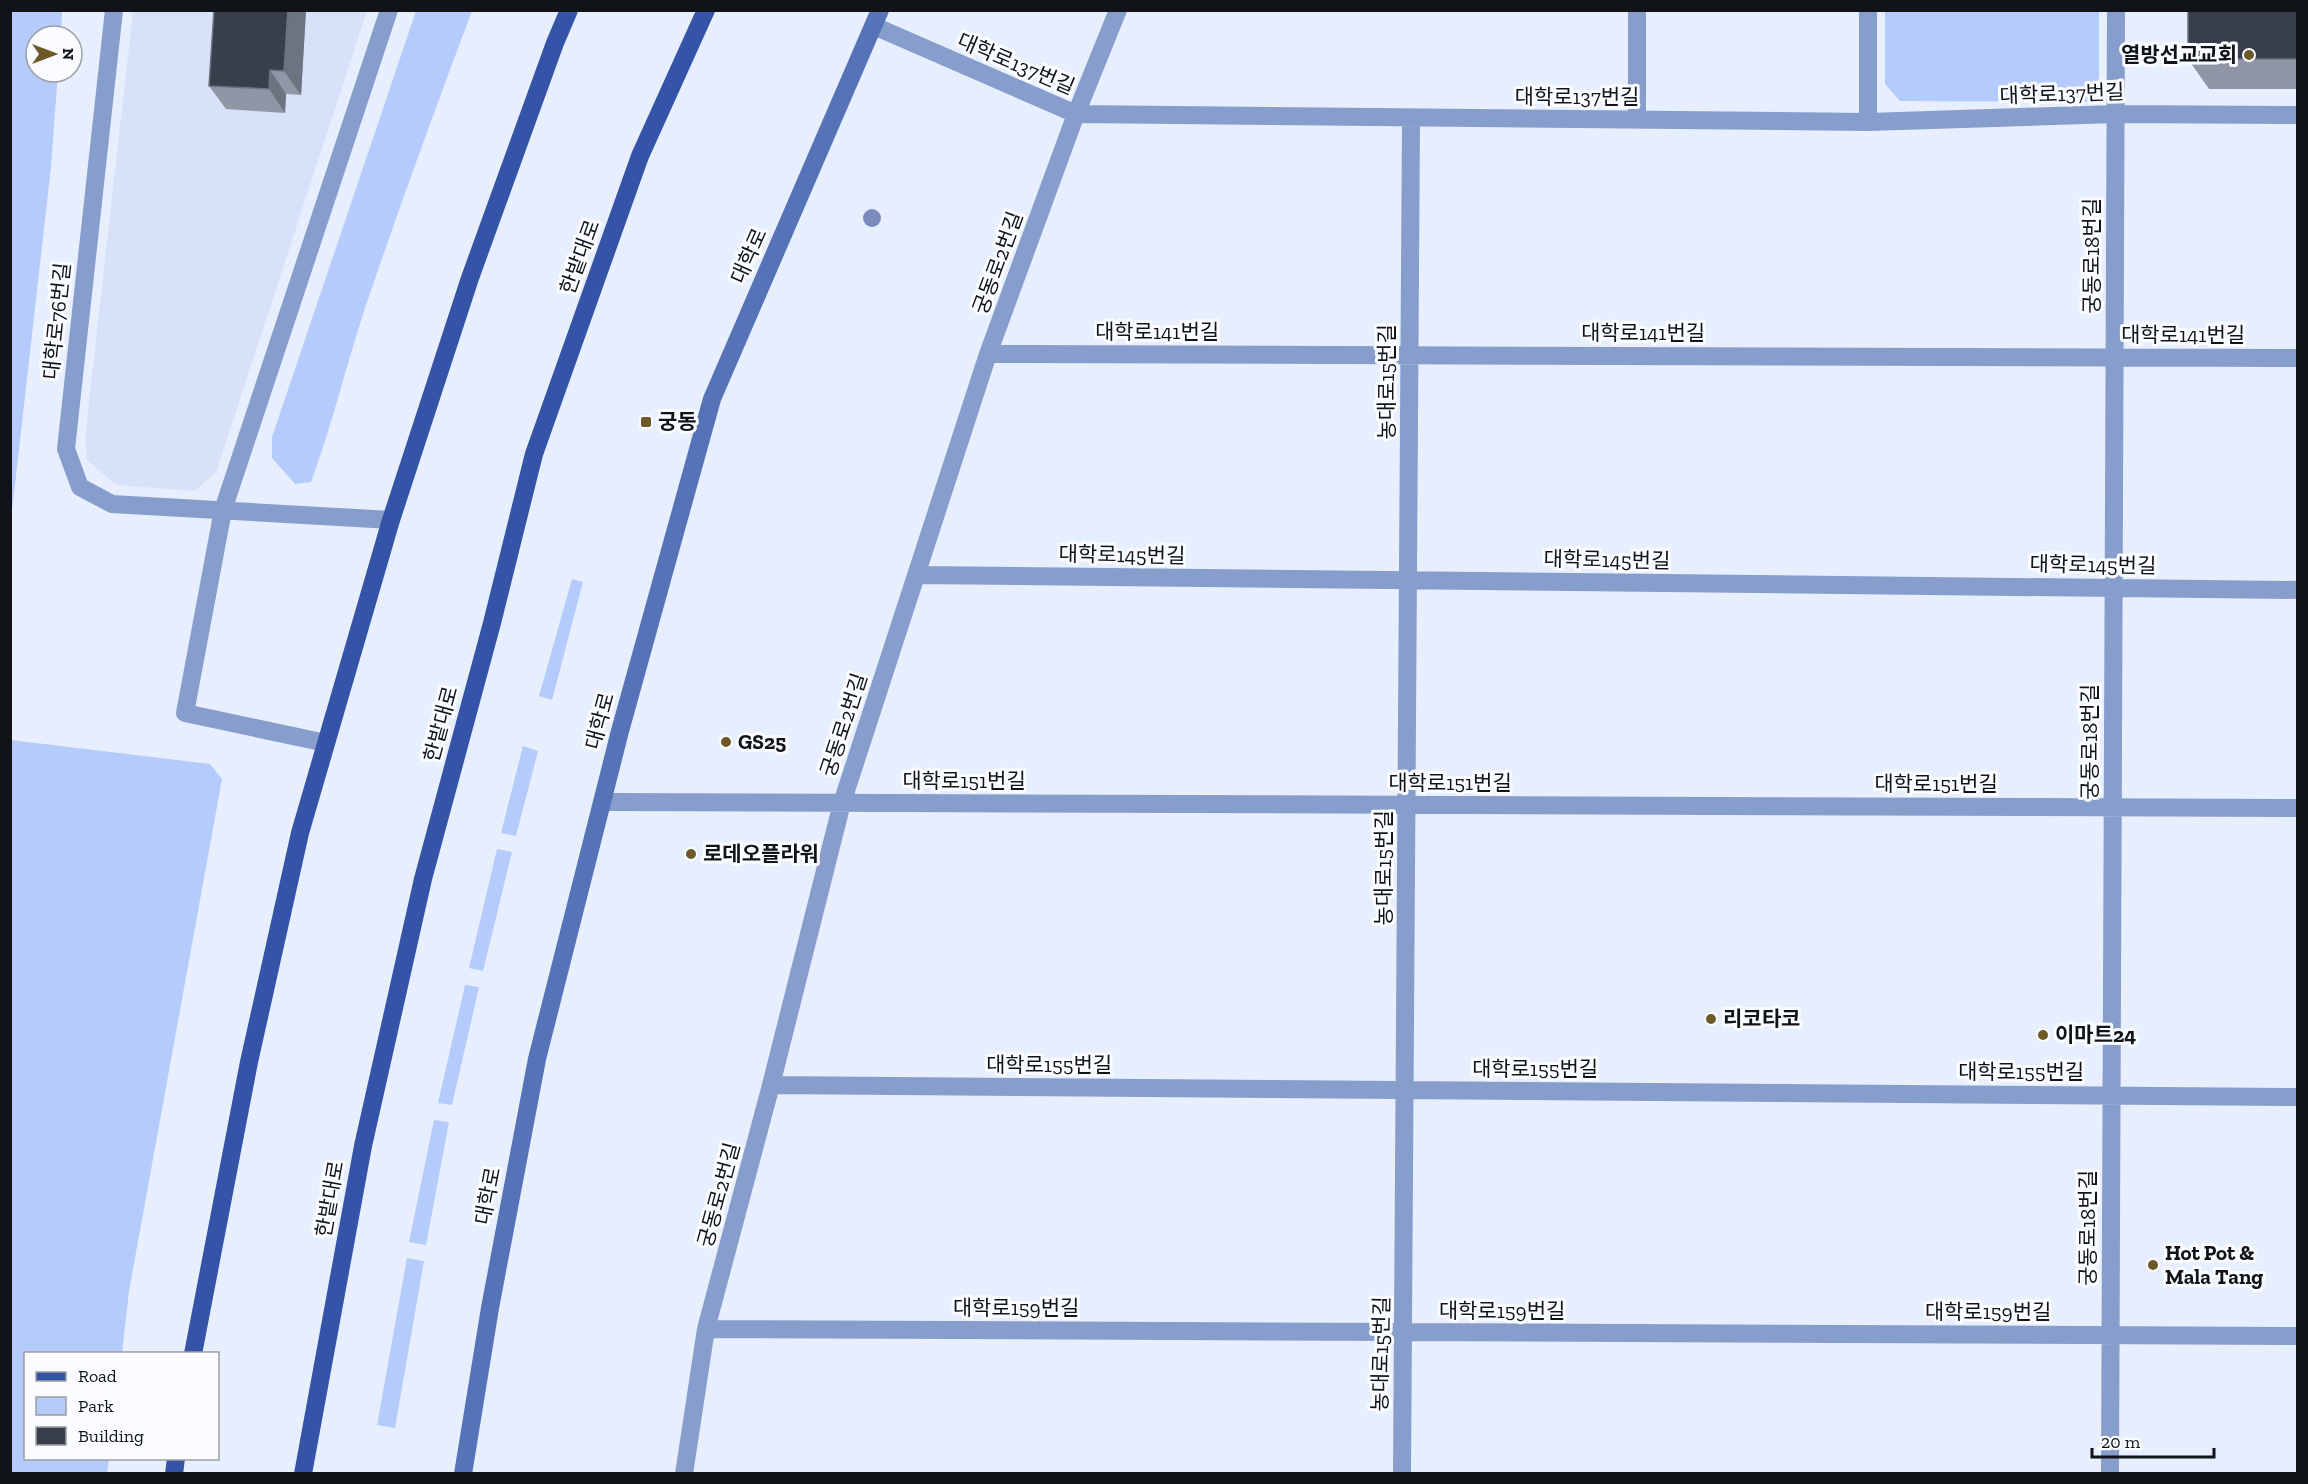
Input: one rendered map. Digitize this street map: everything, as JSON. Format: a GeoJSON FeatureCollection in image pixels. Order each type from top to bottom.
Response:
{"type":"FeatureCollection","features":[{"type":"Feature","properties":{"kind":"main road"},"geometry":{"type":"LineString","coordinates":[[193,1352],[249,1062],[300,833],[391,520],[470,278],[569,10]]}},
{"type":"Feature","properties":{"kind":"main road","name":"한밭대로"},"geometry":{"type":"LineString","coordinates":[[303,1473],[363,1146],[423,879],[492,622],[534,454],[640,156],[706,10]]}},
{"type":"Feature","properties":{"kind":"main road","name":"대학로"},"geometry":{"type":"LineString","coordinates":[[463,1473],[490,1308],[537,1059],[620,731],[712,399],[877,18]]}},
{"type":"Feature","properties":{"kind":"street","name":"대학로76번길"},"geometry":{"type":"LineString","coordinates":[[114,10],[66,449],[80,487],[112,504],[391,520]]}},
{"type":"Feature","properties":{"kind":"street"},"geometry":{"type":"LineString","coordinates":[[326,743],[185,713],[223,510],[389,10]]}},
{"type":"Feature","properties":{"kind":"street","name":"궁동로2번길"},"geometry":{"type":"LineString","coordinates":[[684,1473],[706,1329],[771,1085],[842,803],[988,354],[1076,114],[1118,10]]}},
{"type":"Feature","properties":{"kind":"street"},"geometry":{"type":"LineString","coordinates":[[1637,10],[1637,120]]}},
{"type":"Feature","properties":{"kind":"street"},"geometry":{"type":"LineString","coordinates":[[1868,10],[1868,122]]}},
{"type":"Feature","properties":{"kind":"street","name":"궁동로18번길"},"geometry":{"type":"LineString","coordinates":[[2110,1473],[2116,10]]}},
{"type":"Feature","properties":{"kind":"street","name":"대학로137번길"},"geometry":{"type":"LineString","coordinates":[[877,18],[1076,114],[1868,122],[2115,114],[2298,114]]}},
{"type":"Feature","properties":{"kind":"street","name":"농대로15번길"},"geometry":{"type":"LineString","coordinates":[[1402,1473],[1411,119]]}},
{"type":"Feature","properties":{"kind":"street","name":"대학로141번길"},"geometry":{"type":"LineString","coordinates":[[988,354],[2298,358]]}},
{"type":"Feature","properties":{"kind":"street","name":"대학로145번길"},"geometry":{"type":"LineString","coordinates":[[917,575],[2298,590]]}},
{"type":"Feature","properties":{"kind":"street","name":"대학로151번길"},"geometry":{"type":"LineString","coordinates":[[602,802],[2298,808]]}},
{"type":"Feature","properties":{"kind":"street","name":"대학로155번길"},"geometry":{"type":"LineString","coordinates":[[771,1085],[2298,1097]]}},
{"type":"Feature","properties":{"kind":"street","name":"대학로159번길"},"geometry":{"type":"LineString","coordinates":[[706,1329],[2298,1336]]}},
{"type":"Feature","properties":{"kind":"shaded area"},"geometry":{"type":"Polygon","coordinates":[[[133,11],[367,11],[216,473],[194,491],[116,485],[87,460],[85,437],[133,11]]]}},
{"type":"Feature","properties":{"kind":"green space"},"geometry":{"type":"Polygon","coordinates":[[[11,10],[62,11],[61,24],[24,24],[24,84],[57,84],[51,167],[11,520],[11,10]]]}},
{"type":"Feature","properties":{"kind":"green space"},"geometry":{"type":"Polygon","coordinates":[[[416,11],[472,11],[365,308],[311,482],[295,484],[272,458],[272,437],[416,11]]]}},
{"type":"Feature","properties":{"kind":"green space"},"geometry":{"type":"Polygon","coordinates":[[[1885,11],[2099,11],[2099,89],[2086,102],[1900,101],[1885,84],[1885,11]]]}},
{"type":"Feature","properties":{"kind":"green space"},"geometry":{"type":"Polygon","coordinates":[[[572,579],[583,582],[552,700],[539,696],[572,579]]]}},
{"type":"Feature","properties":{"kind":"green space"},"geometry":{"type":"Polygon","coordinates":[[[11,740],[210,764],[222,779],[129,1291],[122,1352],[24,1352],[24,1460],[109,1460],[107,1473],[11,1473],[11,740]]]}},
{"type":"Feature","properties":{"kind":"green space"},"geometry":{"type":"Polygon","coordinates":[[[523,746],[538,751],[516,836],[501,833],[523,746]]]}},
{"type":"Feature","properties":{"kind":"green space"},"geometry":{"type":"Polygon","coordinates":[[[497,849],[512,852],[483,971],[469,968],[497,849]]]}},
{"type":"Feature","properties":{"kind":"green space"},"geometry":{"type":"Polygon","coordinates":[[[465,985],[479,987],[452,1105],[438,1103],[465,985]]]}},
{"type":"Feature","properties":{"kind":"green space"},"geometry":{"type":"Polygon","coordinates":[[[434,1120],[449,1122],[426,1245],[409,1242],[434,1120]]]}},
{"type":"Feature","properties":{"kind":"green space"},"geometry":{"type":"Polygon","coordinates":[[[407,1258],[424,1261],[395,1428],[377,1425],[407,1258]]]}},
{"type":"Feature","properties":{"kind":"building"},"geometry":{"type":"Polygon","coordinates":[[[214,10],[288,10],[284,71],[270,70],[269,89],[209,86],[214,10]]]}},
{"type":"Feature","properties":{"kind":"building"},"geometry":{"type":"Polygon","coordinates":[[[2188,10],[2298,10],[2298,59],[2188,59],[2188,10]]]}},
{"type":"Feature","properties":{"kind":"place","name":"열방선교교회"},"geometry":{"type":"Point","coordinates":[2249,55]}},
{"type":"Feature","properties":{"kind":"place","name":"궁동"},"geometry":{"type":"Point","coordinates":[646,422]}},
{"type":"Feature","properties":{"kind":"place","name":"GS25"},"geometry":{"type":"Point","coordinates":[726,742]}},
{"type":"Feature","properties":{"kind":"place","name":"로데오플라워"},"geometry":{"type":"Point","coordinates":[691,854]}},
{"type":"Feature","properties":{"kind":"place","name":"리코타코"},"geometry":{"type":"Point","coordinates":[1711,1019]}},
{"type":"Feature","properties":{"kind":"place","name":"이마트24"},"geometry":{"type":"Point","coordinates":[2043,1035]}},
{"type":"Feature","properties":{"kind":"place","name":"Hot Pot & Mala Tang"},"geometry":{"type":"Point","coordinates":[2153,1265]}}]}
